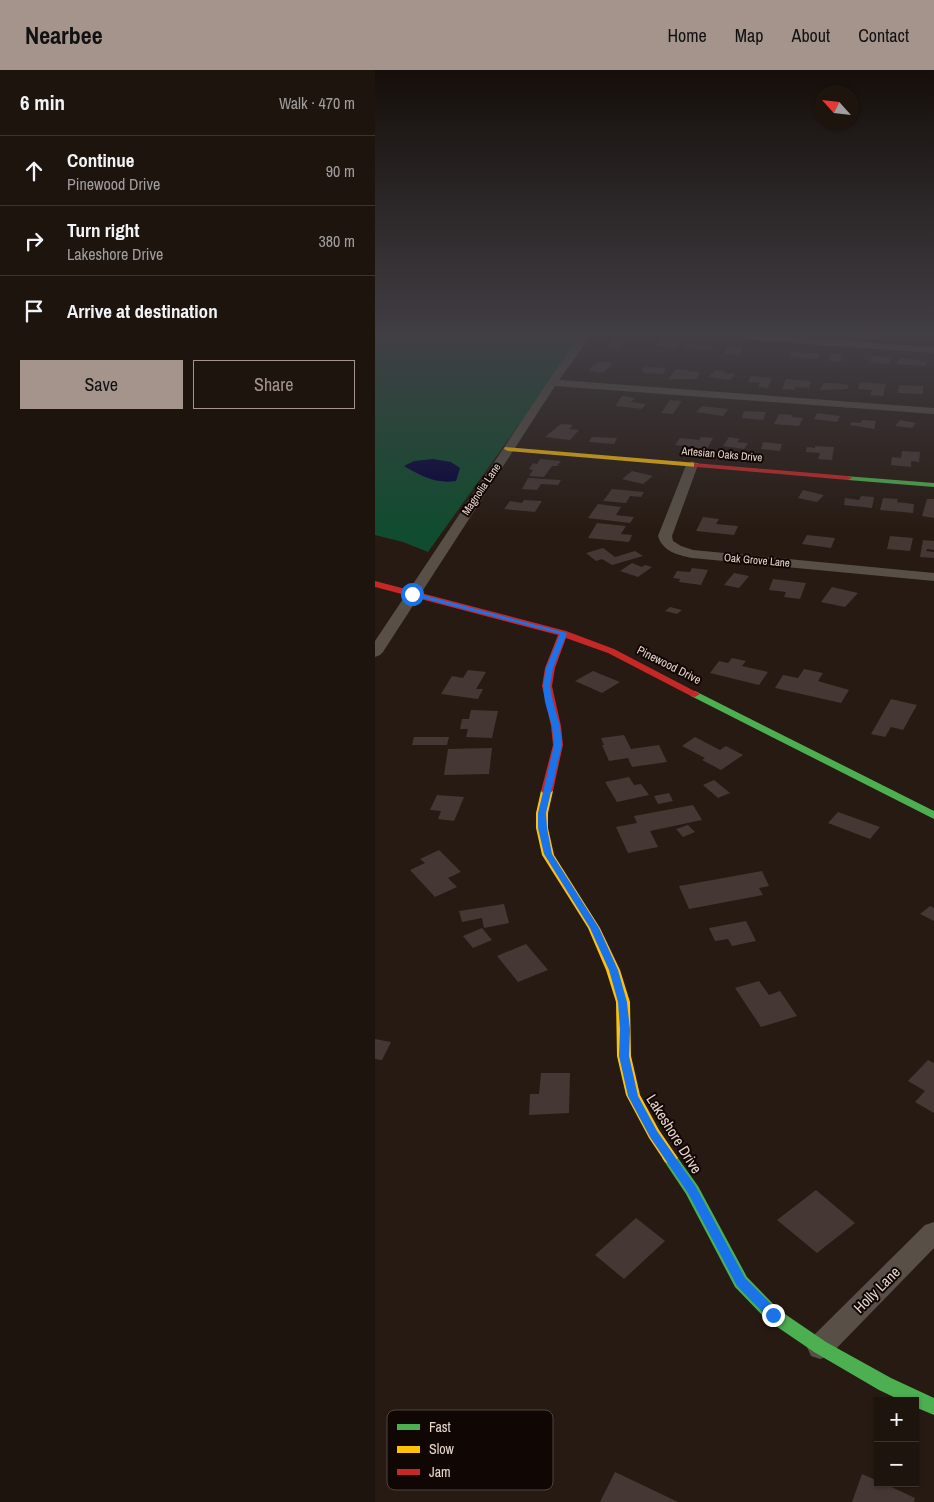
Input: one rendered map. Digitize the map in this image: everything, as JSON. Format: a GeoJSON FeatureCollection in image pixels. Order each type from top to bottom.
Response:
{"type":"FeatureCollection","features":[{"type":"Feature","properties":{"kind":"street","name":"Magnolia Lane"},"geometry":{"type":"LineString","coordinates":[[375,652],[541,399]]}},
{"type":"Feature","properties":{"kind":"street"},"geometry":{"type":"LineString","coordinates":[[768,399],[934,411]]}},
{"type":"Feature","properties":{"kind":"street","name":"Artesian Oaks Drive"},"geometry":{"type":"LineString","coordinates":[[508,449],[934,484]]}},
{"type":"Feature","properties":{"kind":"street","name":"Oak Grove Lane"},"geometry":{"type":"LineString","coordinates":[[693,464],[665,536],[667,543],[676,549],[692,554],[934,576]]}},
{"type":"Feature","properties":{"kind":"street","name":"Pinewood Drive"},"geometry":{"type":"LineString","coordinates":[[375,584],[563,633],[634,662],[934,816]]}},
{"type":"Feature","properties":{"kind":"street","name":"Lakeshore Drive"},"geometry":{"type":"LineString","coordinates":[[563,633],[550,668],[547,686],[549,702],[556,726],[558,745],[542,813],[542,828],[548,854],[594,928],[613,970],[623,1002],[624,1056],[633,1096],[653,1134],[692,1190],[741,1282],[773,1315],[821,1347],[885,1384],[934,1407]]}},
{"type":"Feature","properties":{"kind":"street","name":"Holly Lane"},"geometry":{"type":"LineString","coordinates":[[821,1347],[934,1232]]}},
{"type":"Feature","properties":{"kind":"green space"},"geometry":{"type":"Polygon","coordinates":[[[375,399],[537,399],[428,552],[403,542],[375,535],[375,399]]]}},
{"type":"Feature","properties":{"kind":"shaded area"},"geometry":{"type":"Polygon","coordinates":[[[433,459],[451,462],[460,468],[456,481],[449,482],[429,478],[404,466],[414,461],[433,459]]]}},
{"type":"Feature","properties":{"kind":"building"},"geometry":{"type":"Polygon","coordinates":[[[620,399],[634,399],[631,402],[646,404],[642,409],[615,406],[620,399]]]}},
{"type":"Feature","properties":{"kind":"building"},"geometry":{"type":"Polygon","coordinates":[[[670,400],[682,401],[673,414],[661,413],[670,400]]]}},
{"type":"Feature","properties":{"kind":"building"},"geometry":{"type":"Polygon","coordinates":[[[702,406],[728,409],[723,416],[696,412],[702,406]]]}},
{"type":"Feature","properties":{"kind":"building"},"geometry":{"type":"Polygon","coordinates":[[[744,411],[766,412],[763,420],[742,418],[744,411]]]}},
{"type":"Feature","properties":{"kind":"building"},"geometry":{"type":"Polygon","coordinates":[[[817,413],[840,416],[837,422],[814,419],[817,413]]]}},
{"type":"Feature","properties":{"kind":"building"},"geometry":{"type":"Polygon","coordinates":[[[779,414],[803,418],[799,426],[774,424],[779,414]]]}},
{"type":"Feature","properties":{"kind":"building"},"geometry":{"type":"Polygon","coordinates":[[[862,420],[876,421],[874,429],[850,425],[851,422],[861,423],[862,420]]]}},
{"type":"Feature","properties":{"kind":"building"},"geometry":{"type":"Polygon","coordinates":[[[900,420],[916,423],[912,428],[895,426],[900,420]]]}},
{"type":"Feature","properties":{"kind":"building"},"geometry":{"type":"Polygon","coordinates":[[[561,424],[573,425],[569,429],[579,430],[570,440],[545,437],[561,424]]]}},
{"type":"Feature","properties":{"kind":"building"},"geometry":{"type":"Polygon","coordinates":[[[592,437],[617,438],[614,444],[589,442],[592,437]]]}},
{"type":"Feature","properties":{"kind":"building"},"geometry":{"type":"Polygon","coordinates":[[[701,437],[713,438],[706,451],[694,449],[696,447],[675,445],[680,438],[699,440],[701,437]]]}},
{"type":"Feature","properties":{"kind":"building"},"geometry":{"type":"Polygon","coordinates":[[[729,437],[740,439],[737,442],[748,443],[744,449],[723,446],[729,437]]]}},
{"type":"Feature","properties":{"kind":"building"},"geometry":{"type":"Polygon","coordinates":[[[763,442],[782,444],[780,451],[761,449],[763,442]]]}},
{"type":"Feature","properties":{"kind":"building"},"geometry":{"type":"Polygon","coordinates":[[[815,446],[834,447],[832,460],[818,459],[820,453],[806,452],[807,447],[815,448],[815,446]]]}},
{"type":"Feature","properties":{"kind":"building"},"geometry":{"type":"Polygon","coordinates":[[[902,451],[920,452],[919,462],[911,461],[911,467],[891,465],[892,457],[901,458],[902,451]]]}},
{"type":"Feature","properties":{"kind":"building"},"geometry":{"type":"Polygon","coordinates":[[[540,459],[561,461],[557,466],[552,466],[544,477],[529,476],[533,470],[529,469],[533,463],[537,464],[540,459]]]}},
{"type":"Feature","properties":{"kind":"building"},"geometry":{"type":"Polygon","coordinates":[[[632,471],[653,476],[643,484],[622,479],[632,471]]]}},
{"type":"Feature","properties":{"kind":"building"},"geometry":{"type":"Polygon","coordinates":[[[528,478],[561,480],[558,485],[541,484],[537,490],[522,489],[528,478]]]}},
{"type":"Feature","properties":{"kind":"building"},"geometry":{"type":"Polygon","coordinates":[[[612,489],[644,492],[641,497],[630,496],[626,503],[603,501],[612,489]]]}},
{"type":"Feature","properties":{"kind":"building"},"geometry":{"type":"Polygon","coordinates":[[[803,490],[824,495],[817,502],[798,498],[803,490]]]}},
{"type":"Feature","properties":{"kind":"building"},"geometry":{"type":"Polygon","coordinates":[[[861,496],[874,497],[872,508],[844,505],[845,498],[859,500],[861,496]]]}},
{"type":"Feature","properties":{"kind":"building"},"geometry":{"type":"Polygon","coordinates":[[[883,498],[898,499],[897,502],[914,504],[913,513],[880,510],[883,498]]]}},
{"type":"Feature","properties":{"kind":"building"},"geometry":{"type":"Polygon","coordinates":[[[927,499],[934,499],[934,518],[922,516],[927,499]]]}},
{"type":"Feature","properties":{"kind":"building"},"geometry":{"type":"Polygon","coordinates":[[[524,500],[542,501],[535,512],[504,509],[510,501],[522,503],[524,500]]]}},
{"type":"Feature","properties":{"kind":"building"},"geometry":{"type":"Polygon","coordinates":[[[598,504],[621,507],[616,515],[634,517],[630,523],[588,518],[598,504]]]}},
{"type":"Feature","properties":{"kind":"building"},"geometry":{"type":"Polygon","coordinates":[[[703,517],[719,519],[716,524],[738,526],[734,535],[696,531],[703,517]]]}},
{"type":"Feature","properties":{"kind":"building"},"geometry":{"type":"Polygon","coordinates":[[[597,523],[626,526],[621,534],[632,535],[629,542],[588,538],[597,523]]]}},
{"type":"Feature","properties":{"kind":"building"},"geometry":{"type":"Polygon","coordinates":[[[807,535],[835,538],[831,548],[802,544],[807,535]]]}},
{"type":"Feature","properties":{"kind":"building"},"geometry":{"type":"Polygon","coordinates":[[[890,536],[913,538],[910,551],[887,549],[890,536]]]}},
{"type":"Feature","properties":{"kind":"building"},"geometry":{"type":"Polygon","coordinates":[[[923,540],[934,541],[934,550],[927,549],[926,551],[934,552],[934,558],[920,557],[923,540]]]}},
{"type":"Feature","properties":{"kind":"building"},"geometry":{"type":"Polygon","coordinates":[[[603,548],[615,557],[635,551],[643,556],[612,565],[602,559],[596,561],[586,553],[603,548]]]}},
{"type":"Feature","properties":{"kind":"building"},"geometry":{"type":"Polygon","coordinates":[[[632,563],[642,567],[645,565],[652,567],[638,577],[620,571],[632,563]]]}},
{"type":"Feature","properties":{"kind":"building"},"geometry":{"type":"Polygon","coordinates":[[[692,568],[708,570],[701,585],[679,582],[680,579],[673,578],[677,571],[690,572],[692,568]]]}},
{"type":"Feature","properties":{"kind":"building"},"geometry":{"type":"Polygon","coordinates":[[[734,573],[749,576],[739,588],[724,585],[734,573]]]}},
{"type":"Feature","properties":{"kind":"building"},"geometry":{"type":"Polygon","coordinates":[[[773,579],[806,583],[800,599],[784,597],[786,592],[769,590],[773,579]]]}},
{"type":"Feature","properties":{"kind":"building"},"geometry":{"type":"Polygon","coordinates":[[[832,587],[858,593],[845,607],[821,602],[832,587]]]}},
{"type":"Feature","properties":{"kind":"building"},"geometry":{"type":"Polygon","coordinates":[[[670,607],[682,610],[677,614],[665,611],[670,607]]]}},
{"type":"Feature","properties":{"kind":"building"},"geometry":{"type":"Polygon","coordinates":[[[732,658],[746,661],[742,666],[768,672],[759,685],[710,673],[719,661],[728,663],[732,658]]]}},
{"type":"Feature","properties":{"kind":"building"},"geometry":{"type":"Polygon","coordinates":[[[804,669],[823,673],[818,681],[849,690],[841,703],[775,688],[783,675],[798,678],[804,669]]]}},
{"type":"Feature","properties":{"kind":"building"},"geometry":{"type":"Polygon","coordinates":[[[468,670],[486,672],[476,689],[483,689],[478,699],[441,694],[452,676],[463,678],[468,670]]]}},
{"type":"Feature","properties":{"kind":"building"},"geometry":{"type":"Polygon","coordinates":[[[593,671],[620,682],[602,693],[575,681],[593,671]]]}},
{"type":"Feature","properties":{"kind":"building"},"geometry":{"type":"Polygon","coordinates":[[[891,699],[917,705],[903,730],[891,727],[885,737],[871,734],[891,699]]]}},
{"type":"Feature","properties":{"kind":"building"},"geometry":{"type":"Polygon","coordinates":[[[471,710],[498,711],[492,738],[466,737],[468,729],[460,729],[462,719],[469,719],[471,710]]]}},
{"type":"Feature","properties":{"kind":"building"},"geometry":{"type":"Polygon","coordinates":[[[624,735],[631,749],[659,745],[667,762],[632,767],[628,758],[609,761],[601,738],[624,735]]]}},
{"type":"Feature","properties":{"kind":"building"},"geometry":{"type":"Polygon","coordinates":[[[414,737],[449,737],[447,745],[412,745],[414,737]]]}},
{"type":"Feature","properties":{"kind":"building"},"geometry":{"type":"Polygon","coordinates":[[[695,737],[720,750],[726,746],[743,755],[721,770],[702,760],[705,758],[682,746],[695,737]]]}},
{"type":"Feature","properties":{"kind":"building"},"geometry":{"type":"Polygon","coordinates":[[[492,748],[489,774],[444,775],[448,749],[492,748]]]}},
{"type":"Feature","properties":{"kind":"building"},"geometry":{"type":"Polygon","coordinates":[[[629,777],[634,785],[641,784],[649,795],[617,802],[605,782],[629,777]]]}},
{"type":"Feature","properties":{"kind":"building"},"geometry":{"type":"Polygon","coordinates":[[[714,780],[730,793],[718,798],[703,785],[714,780]]]}},
{"type":"Feature","properties":{"kind":"building"},"geometry":{"type":"Polygon","coordinates":[[[669,793],[673,801],[658,804],[654,796],[669,793]]]}},
{"type":"Feature","properties":{"kind":"building"},"geometry":{"type":"Polygon","coordinates":[[[437,795],[464,797],[454,821],[438,819],[441,811],[430,810],[437,795]]]}},
{"type":"Feature","properties":{"kind":"building"},"geometry":{"type":"Polygon","coordinates":[[[693,805],[702,820],[650,831],[658,847],[628,853],[616,827],[637,823],[634,816],[693,805]]]}},
{"type":"Feature","properties":{"kind":"building"},"geometry":{"type":"Polygon","coordinates":[[[838,812],[880,827],[870,839],[828,823],[838,812]]]}},
{"type":"Feature","properties":{"kind":"building"},"geometry":{"type":"Polygon","coordinates":[[[688,825],[695,832],[683,837],[676,829],[688,825]]]}},
{"type":"Feature","properties":{"kind":"building"},"geometry":{"type":"Polygon","coordinates":[[[439,850],[461,872],[448,878],[457,887],[435,897],[410,870],[425,863],[420,859],[439,850]]]}},
{"type":"Feature","properties":{"kind":"building"},"geometry":{"type":"Polygon","coordinates":[[[762,871],[769,886],[759,888],[763,895],[689,909],[679,886],[762,871]]]}},
{"type":"Feature","properties":{"kind":"building"},"geometry":{"type":"Polygon","coordinates":[[[504,904],[509,923],[484,928],[482,918],[462,922],[459,911],[504,904]]]}},
{"type":"Feature","properties":{"kind":"building"},"geometry":{"type":"Polygon","coordinates":[[[930,906],[934,908],[934,921],[920,914],[930,906]]]}},
{"type":"Feature","properties":{"kind":"building"},"geometry":{"type":"Polygon","coordinates":[[[746,921],[756,941],[732,946],[728,939],[715,941],[709,928],[746,921]]]}},
{"type":"Feature","properties":{"kind":"building"},"geometry":{"type":"Polygon","coordinates":[[[482,928],[492,940],[473,948],[463,936],[482,928]]]}},
{"type":"Feature","properties":{"kind":"building"},"geometry":{"type":"Polygon","coordinates":[[[526,944],[548,970],[518,982],[497,956],[526,944]]]}},
{"type":"Feature","properties":{"kind":"building"},"geometry":{"type":"Polygon","coordinates":[[[759,981],[769,995],[780,991],[797,1016],[761,1027],[735,988],[759,981]]]}},
{"type":"Feature","properties":{"kind":"building"},"geometry":{"type":"Polygon","coordinates":[[[375,1039],[391,1042],[382,1060],[375,1059],[375,1039]]]}},
{"type":"Feature","properties":{"kind":"building"},"geometry":{"type":"Polygon","coordinates":[[[928,1060],[934,1063],[934,1113],[915,1102],[925,1091],[908,1081],[928,1060]]]}},
{"type":"Feature","properties":{"kind":"building"},"geometry":{"type":"Polygon","coordinates":[[[541,1073],[570,1073],[569,1113],[529,1115],[530,1094],[539,1094],[541,1073]]]}},
{"type":"Feature","properties":{"kind":"building"},"geometry":{"type":"Polygon","coordinates":[[[816,1190],[855,1223],[817,1253],[777,1220],[816,1190]]]}},
{"type":"Feature","properties":{"kind":"building"},"geometry":{"type":"Polygon","coordinates":[[[636,1218],[665,1241],[624,1279],[595,1255],[636,1218]]]}},
{"type":"Feature","properties":{"kind":"building"},"geometry":{"type":"Polygon","coordinates":[[[615,1472],[678,1502],[600,1502],[615,1472]]]}},
{"type":"Feature","properties":{"kind":"building"},"geometry":{"type":"Polygon","coordinates":[[[862,1474],[874,1479],[874,1487],[892,1487],[915,1498],[914,1502],[852,1502],[862,1474]]]}},
{"type":"Feature","properties":{"kind":"traffic: fast"},"geometry":{"type":"LineString","coordinates":[[848,478],[934,485]]}},
{"type":"Feature","properties":{"kind":"traffic: fast"},"geometry":{"type":"LineString","coordinates":[[695,694],[934,816]]}},
{"type":"Feature","properties":{"kind":"traffic: fast"},"geometry":{"type":"LineString","coordinates":[[670,1158],[692,1190],[741,1282],[773,1315],[820,1347],[885,1384],[934,1407]]}},
{"type":"Feature","properties":{"kind":"traffic: slow"},"geometry":{"type":"LineString","coordinates":[[508,449],[697,465]]}},
{"type":"Feature","properties":{"kind":"traffic: slow"},"geometry":{"type":"LineString","coordinates":[[547,791],[542,813],[542,828],[548,855],[594,928],[613,970],[623,1002],[624,1056],[633,1095],[654,1134],[670,1158]]}},
{"type":"Feature","properties":{"kind":"traffic: jam"},"geometry":{"type":"LineString","coordinates":[[697,465],[848,478]]}},
{"type":"Feature","properties":{"kind":"traffic: jam"},"geometry":{"type":"LineString","coordinates":[[375,584],[563,633],[611,651],[695,694]]}},
{"type":"Feature","properties":{"kind":"traffic: jam"},"geometry":{"type":"LineString","coordinates":[[547,791],[558,745],[556,726],[547,686],[550,668],[563,633]]}},
{"type":"Feature","properties":{"kind":"route"},"geometry":{"type":"LineString","coordinates":[[412,594],[563,633],[550,668],[547,686],[549,702],[556,726],[558,745],[542,813],[542,828],[548,854],[594,928],[613,970],[623,1002],[624,1056],[633,1096],[653,1134],[692,1190],[741,1282],[773,1315]]}}]}
